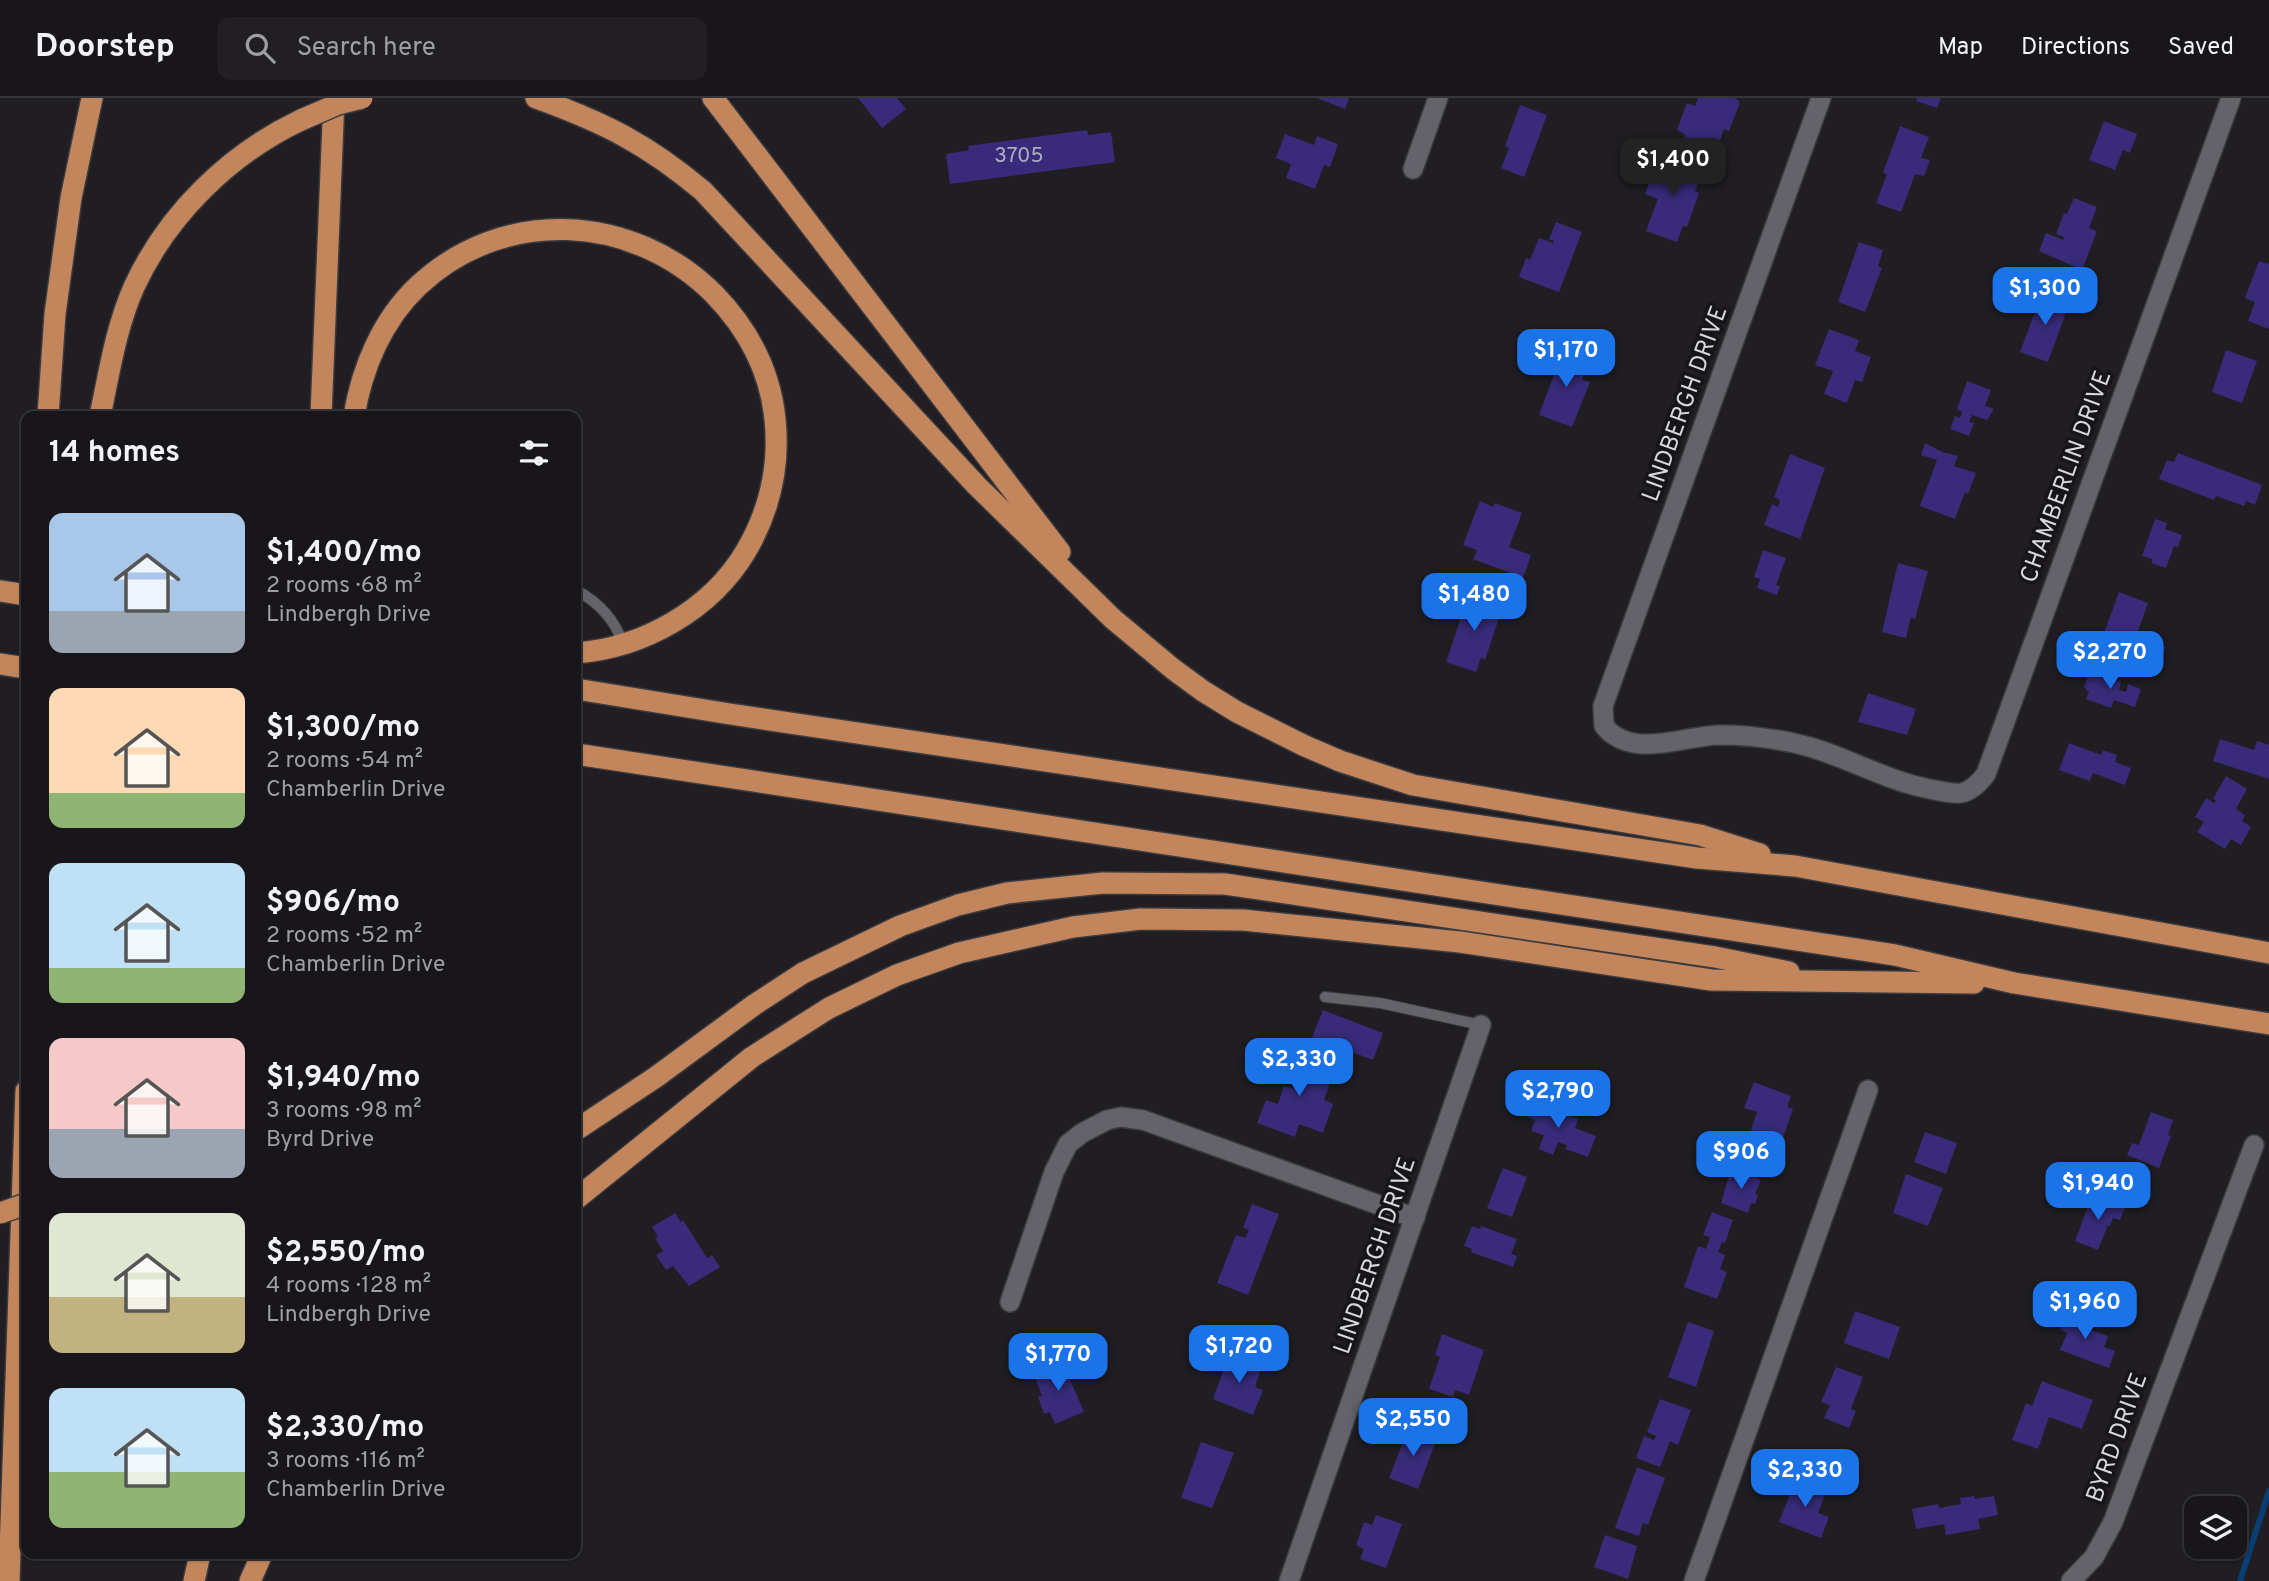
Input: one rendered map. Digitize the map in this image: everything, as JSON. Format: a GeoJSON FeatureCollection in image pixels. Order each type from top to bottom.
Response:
{"type":"FeatureCollection","features":[{"type":"Feature","properties":{"kind":"highway"},"geometry":{"type":"LineString","coordinates":[[48,411],[55,314],[71,198],[92,98]]}},
{"type":"Feature","properties":{"kind":"highway"},"geometry":{"type":"LineString","coordinates":[[321,411],[334,98]]}},
{"type":"Feature","properties":{"kind":"highway"},"geometry":{"type":"LineString","coordinates":[[101,411],[118,337],[130,299],[159,243],[185,210],[214,179],[258,143],[301,120],[338,104],[362,98]]}},
{"type":"Feature","properties":{"kind":"highway"},"geometry":{"type":"LineString","coordinates":[[536,98],[583,115],[630,137],[672,165],[703,191],[977,486],[1113,619],[1203,691],[1259,723],[1340,761],[1413,785],[1700,835],[1795,866]]}},
{"type":"Feature","properties":{"kind":"highway"},"geometry":{"type":"LineString","coordinates":[[713,98],[958,421],[1113,619]]}},
{"type":"Feature","properties":{"kind":"highway"},"geometry":{"type":"LineString","coordinates":[[355,411],[370,357],[402,304],[417,287],[454,259],[488,243],[541,230],[594,232],[613,236],[648,248],[680,264],[733,315],[760,360],[772,396],[774,414],[776,470],[767,504],[753,538],[727,576],[709,596],[680,619],[623,644],[581,653]]}},
{"type":"Feature","properties":{"kind":"highway"},"geometry":{"type":"LineString","coordinates":[[315,411],[323,328]]}},
{"type":"Feature","properties":{"kind":"highway"},"geometry":{"type":"LineString","coordinates":[[0,591],[21,594]]}},
{"type":"Feature","properties":{"kind":"highway"},"geometry":{"type":"LineString","coordinates":[[0,664],[21,667]]}},
{"type":"Feature","properties":{"kind":"highway"},"geometry":{"type":"LineString","coordinates":[[581,690],[758,719],[1697,858],[1795,866],[2269,953]]}},
{"type":"Feature","properties":{"kind":"highway"},"geometry":{"type":"LineString","coordinates":[[581,755],[1895,955],[2014,983],[2269,1024]]}},
{"type":"Feature","properties":{"kind":"highway"},"geometry":{"type":"LineString","coordinates":[[581,1127],[803,973],[854,947],[958,905],[1007,893],[1103,883],[1237,886],[1715,957],[1839,982]]}},
{"type":"Feature","properties":{"kind":"highway"},"geometry":{"type":"LineString","coordinates":[[581,1195],[743,1064],[830,1008],[897,975],[959,953],[1073,927],[1141,919],[1243,920],[1460,942],[1711,981],[2014,983]]}},
{"type":"Feature","properties":{"kind":"highway"},"geometry":{"type":"LineString","coordinates":[[0,1211],[21,1205]]}},
{"type":"Feature","properties":{"kind":"highway"},"geometry":{"type":"LineString","coordinates":[[0,1211],[21,1215]]}},
{"type":"Feature","properties":{"kind":"highway"},"geometry":{"type":"LineString","coordinates":[[9,1581],[21,1235]]}},
{"type":"Feature","properties":{"kind":"highway"},"geometry":{"type":"LineString","coordinates":[[194,1581],[199,1559]]}},
{"type":"Feature","properties":{"kind":"highway"},"geometry":{"type":"LineString","coordinates":[[250,1581],[260,1559]]}},
{"type":"Feature","properties":{"kind":"street"},"geometry":{"type":"LineString","coordinates":[[1413,169],[1438,98]]}},
{"type":"Feature","properties":{"kind":"street","name":"LINDBERGH DRIVE"},"geometry":{"type":"LineString","coordinates":[[1821,98],[1603,706],[1604,726],[1616,739],[1643,745],[1718,735],[1772,739],[1819,750],[1874,773],[1922,788],[1949,793],[1961,793],[1971,789]]}},
{"type":"Feature","properties":{"kind":"street","name":"CHAMBERLIN DRIVE"},"geometry":{"type":"LineString","coordinates":[[1971,789],[1986,774],[2231,98]]}},
{"type":"Feature","properties":{"kind":"street","name":"LINDBERGH DRIVE"},"geometry":{"type":"LineString","coordinates":[[1289,1581],[1481,1025]]}},
{"type":"Feature","properties":{"kind":"street"},"geometry":{"type":"LineString","coordinates":[[1694,1581],[1868,1090]]}},
{"type":"Feature","properties":{"kind":"street"},"geometry":{"type":"LineString","coordinates":[[1010,1302],[1054,1171],[1068,1144],[1107,1120],[1121,1117],[1143,1120],[1415,1218]]}},
{"type":"Feature","properties":{"kind":"street","name":"BYRD DRIVE"},"geometry":{"type":"LineString","coordinates":[[2071,1581],[2094,1558],[2113,1522],[2254,1145]]}},
{"type":"Feature","properties":{"kind":"lane"},"geometry":{"type":"LineString","coordinates":[[581,593],[613,621],[623,644]]}},
{"type":"Feature","properties":{"kind":"lane"},"geometry":{"type":"LineString","coordinates":[[1325,997],[1380,1003],[1481,1025]]}},
{"type":"Feature","properties":{"kind":"building"},"geometry":{"type":"Polygon","coordinates":[[[858,98],[897,98],[906,109],[882,128],[858,98]]]}},
{"type":"Feature","properties":{"kind":"building"},"geometry":{"type":"Polygon","coordinates":[[[1317,98],[1349,98],[1345,109],[1317,98]]]}},
{"type":"Feature","properties":{"kind":"building"},"geometry":{"type":"Polygon","coordinates":[[[1698,98],[1735,98],[1740,102],[1729,131],[1724,129],[1717,149],[1684,137],[1685,134],[1677,130],[1687,103],[1695,106],[1698,98]]]}},
{"type":"Feature","properties":{"kind":"building"},"geometry":{"type":"Polygon","coordinates":[[[1917,98],[1941,98],[1937,108],[1916,101],[1917,98]]]}},
{"type":"Feature","properties":{"kind":"building"},"geometry":{"type":"Polygon","coordinates":[[[1520,105],[1547,115],[1524,177],[1501,168],[1509,148],[1505,146],[1520,105]]]}},
{"type":"Feature","properties":{"kind":"building"},"geometry":{"type":"Polygon","coordinates":[[[2104,121],[2137,134],[2130,153],[2123,150],[2115,170],[2089,160],[2104,121]]]}},
{"type":"Feature","properties":{"kind":"building"},"geometry":{"type":"Polygon","coordinates":[[[1900,126],[1929,137],[1921,158],[1930,160],[1924,176],[1915,174],[1901,212],[1876,203],[1887,174],[1883,173],[1900,126]]]}},
{"type":"Feature","properties":{"kind":"building"},"geometry":{"type":"Polygon","coordinates":[[[1087,130],[1088,135],[1111,132],[1115,162],[950,184],[946,154],[969,150],[968,146],[1087,130]]]}},
{"type":"Feature","properties":{"kind":"building"},"geometry":{"type":"Polygon","coordinates":[[[1285,134],[1314,145],[1317,136],[1338,144],[1330,167],[1324,165],[1315,189],[1286,178],[1291,164],[1276,158],[1285,134]]]}},
{"type":"Feature","properties":{"kind":"building"},"geometry":{"type":"Polygon","coordinates":[[[1669,157],[1703,170],[1695,191],[1699,193],[1687,227],[1683,226],[1677,242],[1646,231],[1658,199],[1645,194],[1654,170],[1663,174],[1669,157]]]}},
{"type":"Feature","properties":{"kind":"building"},"geometry":{"type":"Polygon","coordinates":[[[2074,198],[2097,207],[2089,228],[2097,231],[2082,270],[2039,251],[2046,233],[2063,240],[2064,237],[2056,234],[2064,213],[2067,214],[2074,198]]]}},
{"type":"Feature","properties":{"kind":"building"},"geometry":{"type":"Polygon","coordinates":[[[1556,222],[1582,232],[1559,292],[1519,277],[1526,258],[1530,260],[1539,238],[1553,243],[1554,241],[1549,239],[1556,222]]]}},
{"type":"Feature","properties":{"kind":"building"},"geometry":{"type":"Polygon","coordinates":[[[1859,242],[1883,250],[1878,266],[1882,268],[1865,312],[1838,302],[1859,242]]]}},
{"type":"Feature","properties":{"kind":"building"},"geometry":{"type":"Polygon","coordinates":[[[2259,261],[2269,264],[2269,329],[2248,321],[2255,302],[2245,298],[2259,261]]]}},
{"type":"Feature","properties":{"kind":"building"},"geometry":{"type":"Polygon","coordinates":[[[2043,291],[2070,301],[2048,362],[2020,352],[2043,291]]]}},
{"type":"Feature","properties":{"kind":"building"},"geometry":{"type":"Polygon","coordinates":[[[1829,329],[1859,340],[1855,351],[1871,357],[1862,382],[1855,380],[1847,403],[1824,394],[1833,371],[1815,365],[1829,329]]]}},
{"type":"Feature","properties":{"kind":"building"},"geometry":{"type":"Polygon","coordinates":[[[1564,348],[1589,358],[1582,380],[1590,382],[1572,427],[1539,415],[1564,348]]]}},
{"type":"Feature","properties":{"kind":"building"},"geometry":{"type":"Polygon","coordinates":[[[2226,350],[2257,361],[2242,403],[2212,392],[2226,350]]]}},
{"type":"Feature","properties":{"kind":"building"},"geometry":{"type":"Polygon","coordinates":[[[1967,381],[1991,390],[1985,406],[1994,409],[1987,420],[1972,415],[1969,422],[1974,423],[1969,436],[1950,429],[1955,416],[1960,418],[1962,412],[1957,409],[1967,381]]]}},
{"type":"Feature","properties":{"kind":"building"},"geometry":{"type":"Polygon","coordinates":[[[1925,443],[1942,452],[1958,456],[1954,466],[1976,473],[1968,494],[1965,492],[1955,519],[1920,506],[1937,460],[1921,455],[1925,443]]]}},
{"type":"Feature","properties":{"kind":"building"},"geometry":{"type":"Polygon","coordinates":[[[2178,453],[2262,485],[2255,505],[2246,501],[2244,506],[2216,496],[2214,500],[2159,479],[2167,460],[2174,462],[2178,453]]]}},
{"type":"Feature","properties":{"kind":"building"},"geometry":{"type":"Polygon","coordinates":[[[1790,454],[1825,468],[1800,539],[1764,525],[1772,504],[1778,507],[1780,500],[1774,497],[1790,454]]]}},
{"type":"Feature","properties":{"kind":"building"},"geometry":{"type":"Polygon","coordinates":[[[1480,501],[1493,507],[1495,503],[1522,513],[1509,547],[1531,555],[1523,578],[1473,559],[1477,550],[1463,545],[1480,501]]]}},
{"type":"Feature","properties":{"kind":"building"},"geometry":{"type":"Polygon","coordinates":[[[2155,519],[2167,523],[2165,529],[2182,535],[2178,547],[2174,546],[2166,568],[2151,563],[2153,559],[2142,556],[2155,519]]]}},
{"type":"Feature","properties":{"kind":"building"},"geometry":{"type":"Polygon","coordinates":[[[1763,550],[1786,558],[1776,585],[1780,586],[1777,595],[1757,588],[1760,579],[1754,577],[1763,550]]]}},
{"type":"Feature","properties":{"kind":"building"},"geometry":{"type":"Polygon","coordinates":[[[1898,563],[1928,571],[1915,619],[1911,617],[1906,638],[1882,632],[1898,563]]]}},
{"type":"Feature","properties":{"kind":"building"},"geometry":{"type":"Polygon","coordinates":[[[2119,592],[2148,603],[2136,636],[2166,647],[2156,672],[2123,660],[2125,657],[2099,647],[2119,592]]]}},
{"type":"Feature","properties":{"kind":"building"},"geometry":{"type":"Polygon","coordinates":[[[1469,594],[1503,606],[1485,660],[1481,658],[1476,672],[1446,662],[1469,594]]]}},
{"type":"Feature","properties":{"kind":"building"},"geometry":{"type":"Polygon","coordinates":[[[2090,671],[2121,682],[2119,690],[2126,692],[2128,684],[2141,689],[2135,707],[2114,700],[2111,708],[2086,699],[2089,692],[2084,687],[2090,671]]]}},
{"type":"Feature","properties":{"kind":"building"},"geometry":{"type":"Polygon","coordinates":[[[1868,693],[1916,709],[1907,735],[1858,722],[1868,693]]]}},
{"type":"Feature","properties":{"kind":"building"},"geometry":{"type":"Polygon","coordinates":[[[2220,739],[2254,750],[2257,741],[2269,745],[2269,779],[2213,761],[2220,739]]]}},
{"type":"Feature","properties":{"kind":"building"},"geometry":{"type":"Polygon","coordinates":[[[2069,743],[2101,755],[2103,750],[2117,755],[2115,762],[2131,768],[2125,785],[2093,773],[2090,781],[2059,770],[2069,743]]]}},
{"type":"Feature","properties":{"kind":"building"},"geometry":{"type":"Polygon","coordinates":[[[2226,776],[2247,789],[2236,809],[2245,815],[2242,821],[2251,827],[2241,845],[2231,839],[2225,849],[2197,832],[2204,822],[2195,817],[2206,798],[2214,803],[2216,800],[2213,799],[2226,776]]]}},
{"type":"Feature","properties":{"kind":"building"},"geometry":{"type":"Polygon","coordinates":[[[1323,1010],[1383,1033],[1373,1060],[1312,1037],[1323,1010]]]}},
{"type":"Feature","properties":{"kind":"building"},"geometry":{"type":"Polygon","coordinates":[[[1285,1052],[1334,1071],[1324,1100],[1333,1104],[1323,1133],[1299,1124],[1295,1137],[1257,1123],[1266,1100],[1278,1104],[1284,1086],[1295,1089],[1296,1086],[1275,1079],[1285,1052]]]}},
{"type":"Feature","properties":{"kind":"building"},"geometry":{"type":"Polygon","coordinates":[[[1754,1082],[1791,1096],[1787,1107],[1793,1109],[1782,1141],[1751,1130],[1757,1112],[1744,1108],[1754,1082]]]}},
{"type":"Feature","properties":{"kind":"building"},"geometry":{"type":"Polygon","coordinates":[[[1529,1100],[1578,1119],[1575,1128],[1596,1136],[1588,1157],[1565,1149],[1567,1145],[1558,1142],[1553,1155],[1539,1149],[1544,1135],[1531,1131],[1535,1120],[1523,1115],[1529,1100]]]}},
{"type":"Feature","properties":{"kind":"building"},"geometry":{"type":"Polygon","coordinates":[[[2151,1112],[2173,1120],[2168,1135],[2171,1136],[2159,1168],[2127,1155],[2132,1143],[2139,1145],[2151,1112]]]}},
{"type":"Feature","properties":{"kind":"building"},"geometry":{"type":"Polygon","coordinates":[[[1925,1132],[1957,1143],[1946,1174],[1914,1162],[1925,1132]]]}},
{"type":"Feature","properties":{"kind":"building"},"geometry":{"type":"Polygon","coordinates":[[[1503,1168],[1527,1177],[1512,1217],[1487,1208],[1503,1168]]]}},
{"type":"Feature","properties":{"kind":"building"},"geometry":{"type":"Polygon","coordinates":[[[1731,1169],[1761,1180],[1755,1194],[1758,1195],[1755,1204],[1751,1203],[1748,1213],[1721,1203],[1731,1169]]]}},
{"type":"Feature","properties":{"kind":"building"},"geometry":{"type":"Polygon","coordinates":[[[1906,1174],[1943,1188],[1928,1226],[1893,1213],[1906,1174]]]}},
{"type":"Feature","properties":{"kind":"building"},"geometry":{"type":"Polygon","coordinates":[[[2092,1196],[2125,1208],[2120,1220],[2113,1218],[2110,1226],[2108,1225],[2098,1250],[2075,1241],[2092,1196]]]}},
{"type":"Feature","properties":{"kind":"building"},"geometry":{"type":"Polygon","coordinates":[[[1252,1204],[1279,1214],[1248,1295],[1217,1283],[1236,1235],[1245,1238],[1249,1230],[1243,1227],[1252,1204]]]}},
{"type":"Feature","properties":{"kind":"building"},"geometry":{"type":"Polygon","coordinates":[[[1712,1212],[1733,1220],[1725,1243],[1722,1242],[1718,1252],[1725,1255],[1720,1269],[1727,1272],[1717,1299],[1684,1287],[1698,1246],[1706,1249],[1710,1237],[1703,1235],[1712,1212]]]}},
{"type":"Feature","properties":{"kind":"building"},"geometry":{"type":"Polygon","coordinates":[[[675,1213],[681,1222],[683,1220],[707,1258],[712,1255],[720,1267],[689,1286],[673,1266],[666,1270],[656,1255],[663,1251],[652,1227],[675,1213]]]}},
{"type":"Feature","properties":{"kind":"building"},"geometry":{"type":"Polygon","coordinates":[[[1472,1226],[1480,1229],[1481,1226],[1517,1239],[1511,1254],[1517,1256],[1513,1267],[1471,1252],[1472,1249],[1464,1246],[1472,1226]]]}},
{"type":"Feature","properties":{"kind":"building"},"geometry":{"type":"Polygon","coordinates":[[[2068,1309],[2082,1314],[2078,1325],[2108,1336],[2104,1347],[2115,1351],[2109,1368],[2060,1350],[2067,1333],[2060,1330],[2068,1309]]]}},
{"type":"Feature","properties":{"kind":"building"},"geometry":{"type":"Polygon","coordinates":[[[1855,1311],[1900,1327],[1889,1359],[1844,1343],[1855,1311]]]}},
{"type":"Feature","properties":{"kind":"building"},"geometry":{"type":"Polygon","coordinates":[[[1688,1322],[1714,1331],[1696,1387],[1668,1377],[1688,1322]]]}},
{"type":"Feature","properties":{"kind":"building"},"geometry":{"type":"Polygon","coordinates":[[[1442,1334],[1484,1350],[1469,1395],[1455,1390],[1453,1397],[1429,1389],[1440,1357],[1435,1355],[1442,1334]]]}},
{"type":"Feature","properties":{"kind":"building"},"geometry":{"type":"Polygon","coordinates":[[[1229,1355],[1262,1367],[1255,1387],[1263,1390],[1253,1415],[1213,1399],[1229,1355]]]}},
{"type":"Feature","properties":{"kind":"building"},"geometry":{"type":"Polygon","coordinates":[[[1062,1361],[1084,1412],[1055,1424],[1050,1412],[1044,1414],[1038,1397],[1042,1396],[1033,1373],[1062,1361]]]}},
{"type":"Feature","properties":{"kind":"building"},"geometry":{"type":"Polygon","coordinates":[[[1836,1367],[1863,1377],[1851,1409],[1856,1411],[1849,1428],[1824,1418],[1830,1405],[1821,1402],[1836,1367]]]}},
{"type":"Feature","properties":{"kind":"building"},"geometry":{"type":"Polygon","coordinates":[[[2042,1381],[2093,1400],[2082,1429],[2049,1417],[2038,1449],[2012,1440],[2026,1403],[2032,1406],[2042,1381]]]}},
{"type":"Feature","properties":{"kind":"building"},"geometry":{"type":"Polygon","coordinates":[[[1660,1399],[1691,1410],[1678,1445],[1670,1441],[1660,1467],[1636,1458],[1644,1436],[1654,1440],[1656,1436],[1647,1432],[1660,1399]]]}},
{"type":"Feature","properties":{"kind":"building"},"geometry":{"type":"Polygon","coordinates":[[[1409,1427],[1437,1438],[1418,1489],[1389,1478],[1409,1427]]]}},
{"type":"Feature","properties":{"kind":"building"},"geometry":{"type":"Polygon","coordinates":[[[1201,1442],[1234,1453],[1212,1508],[1181,1498],[1201,1442]]]}},
{"type":"Feature","properties":{"kind":"building"},"geometry":{"type":"Polygon","coordinates":[[[1637,1467],[1665,1478],[1648,1525],[1643,1523],[1639,1536],[1615,1528],[1637,1467]]]}},
{"type":"Feature","properties":{"kind":"building"},"geometry":{"type":"Polygon","coordinates":[[[1796,1479],[1827,1490],[1818,1513],[1829,1517],[1821,1538],[1779,1522],[1796,1479]]]}},
{"type":"Feature","properties":{"kind":"building"},"geometry":{"type":"Polygon","coordinates":[[[1974,1496],[1975,1499],[1994,1496],[1998,1515],[1978,1519],[1980,1529],[1946,1535],[1944,1524],[1916,1529],[1912,1509],[1938,1504],[1939,1508],[1961,1504],[1960,1498],[1974,1496]]]}},
{"type":"Feature","properties":{"kind":"building"},"geometry":{"type":"Polygon","coordinates":[[[1376,1515],[1402,1524],[1386,1568],[1360,1559],[1364,1549],[1356,1545],[1364,1522],[1372,1525],[1376,1515]]]}},
{"type":"Feature","properties":{"kind":"building"},"geometry":{"type":"Polygon","coordinates":[[[1605,1535],[1637,1546],[1628,1579],[1594,1567],[1605,1535]]]}},
{"type":"Feature","properties":{"kind":"waterway"},"geometry":{"type":"LineString","coordinates":[[2240,1581],[2269,1491]]}}]}
